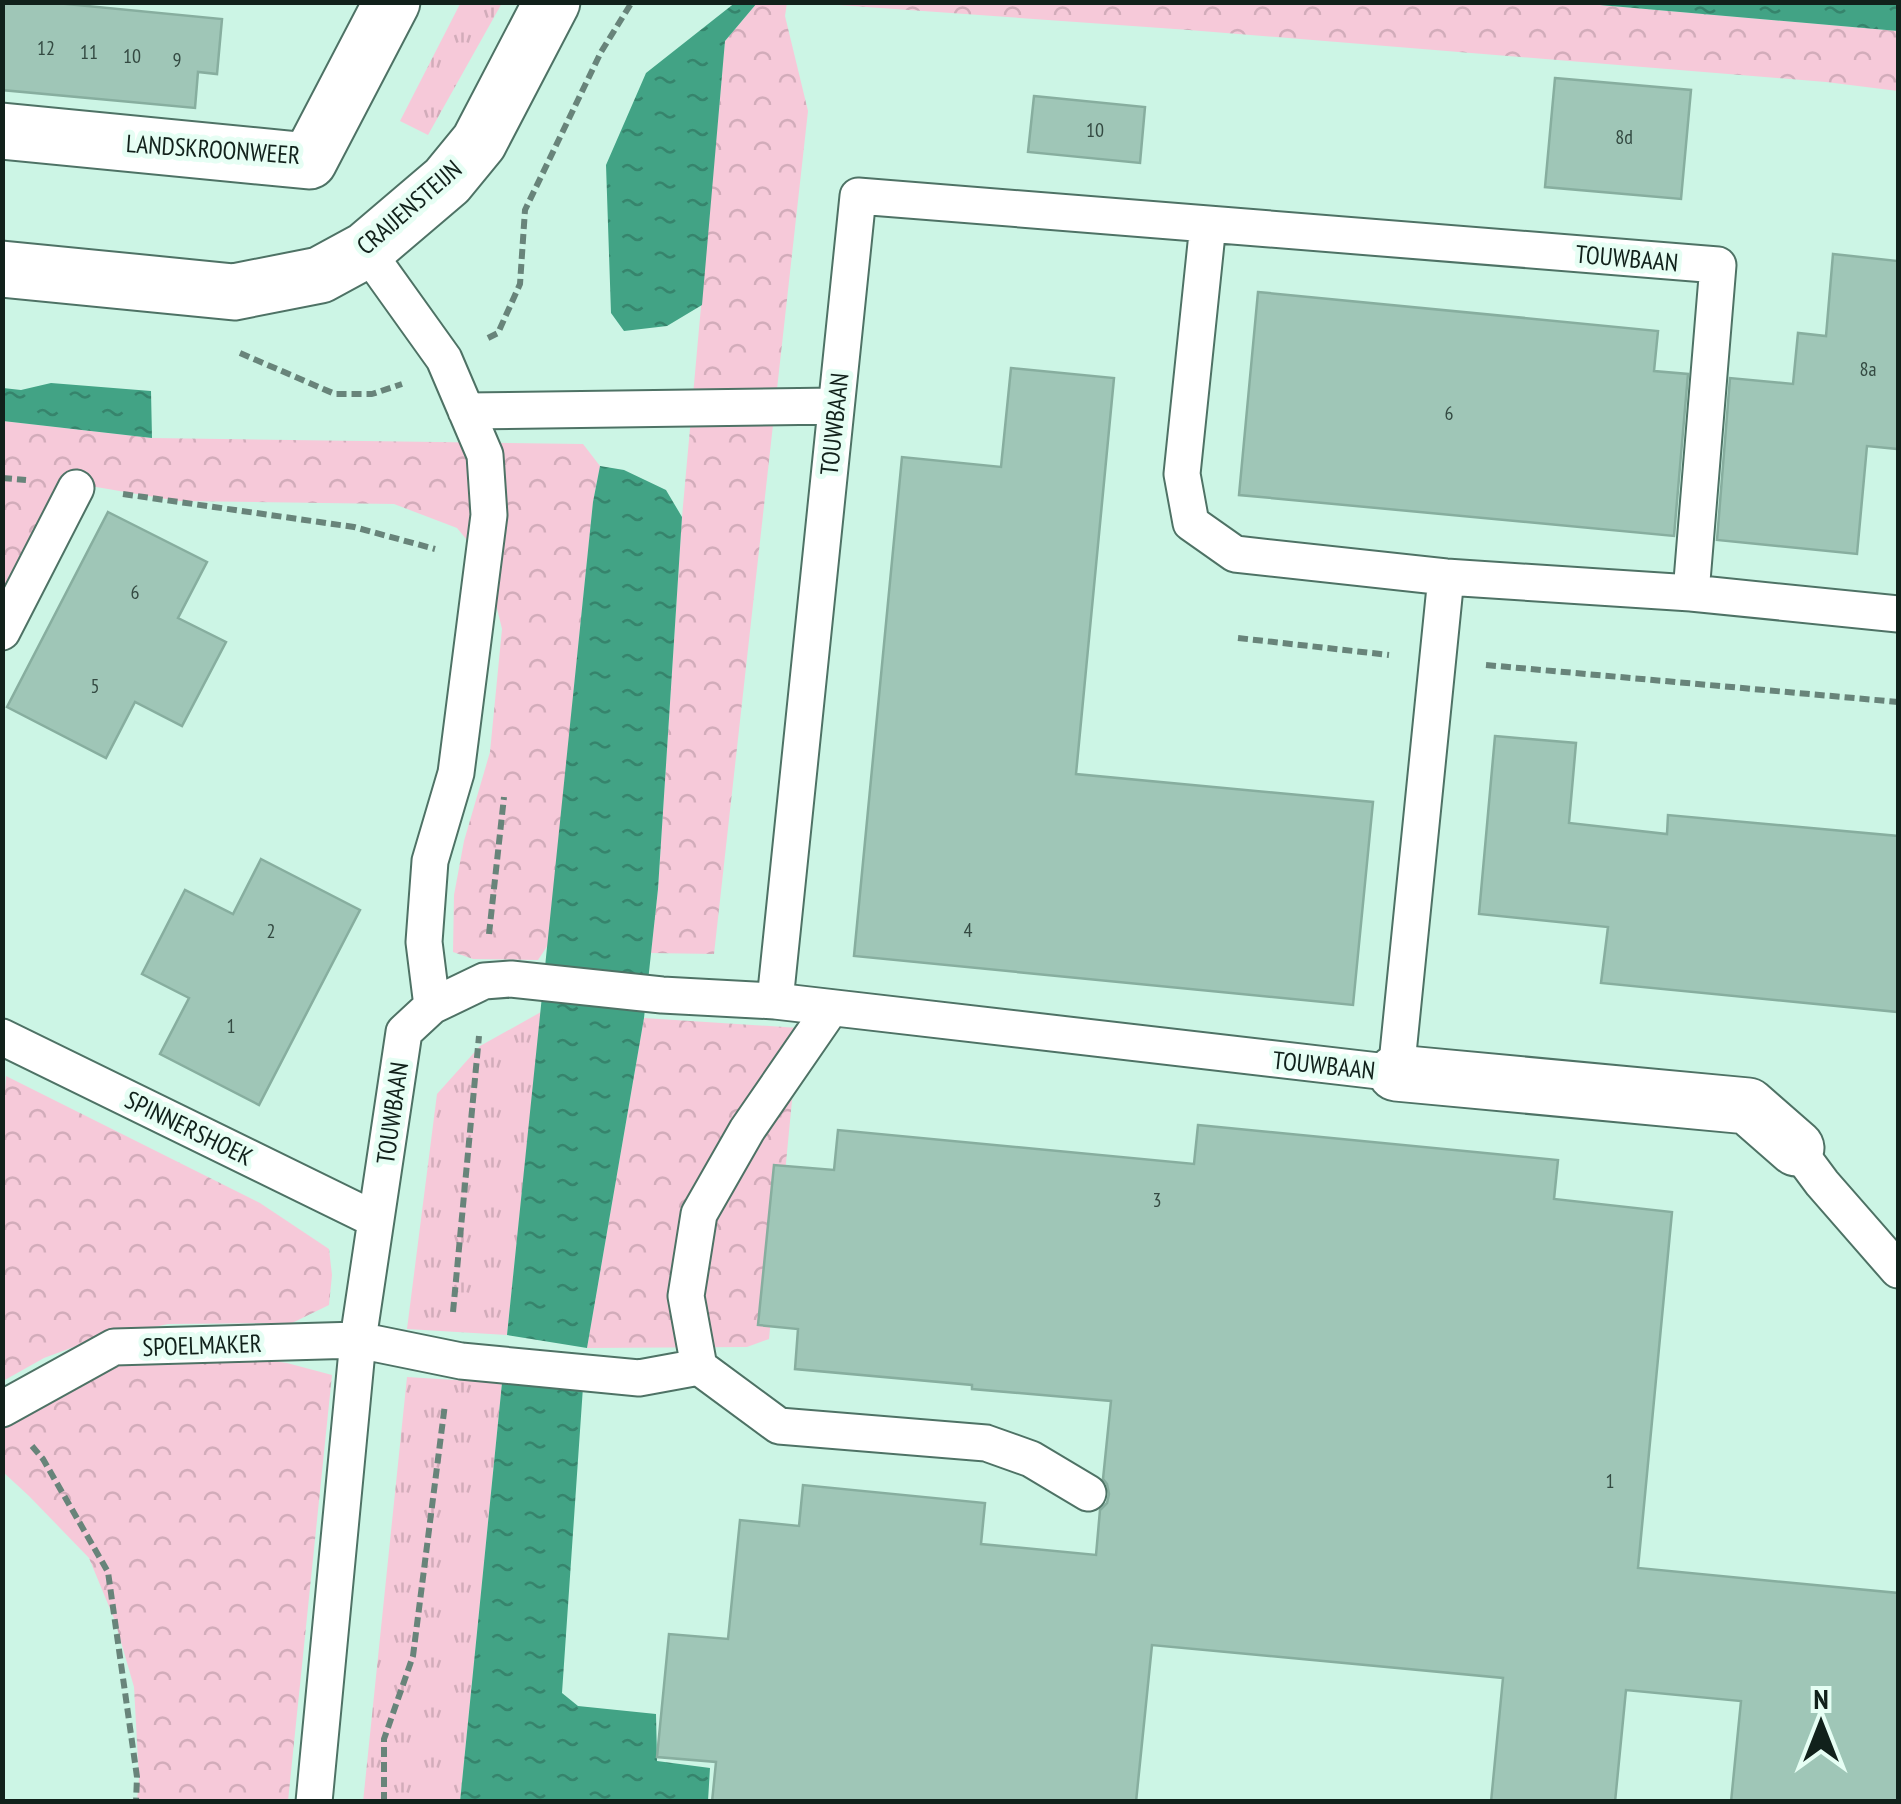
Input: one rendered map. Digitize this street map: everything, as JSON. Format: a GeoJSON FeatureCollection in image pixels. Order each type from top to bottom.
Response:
{"type":"FeatureCollection","features":[{"type":"Feature","properties":{"kind":"street","name":"LANDSKROONWEER"},"geometry":{"type":"LineString","coordinates":[[2,131],[308,161],[392,2]]}},
{"type":"Feature","properties":{"kind":"street","name":"CRAIJENSTEIJN"},"geometry":{"type":"LineString","coordinates":[[2,269],[234,292],[320,276],[366,250],[447,181],[479,142],[552,2]]}},
{"type":"Feature","properties":{"kind":"street","name":"TOUWBAAN"},"geometry":{"type":"LineString","coordinates":[[1396,1073],[1748,1106],[1796,1148]]}},
{"type":"Feature","properties":{"kind":"lane","name":"TOUWBAAN"},"geometry":{"type":"LineString","coordinates":[[775,1002],[858,196],[1718,265],[1691,593]]}},
{"type":"Feature","properties":{"kind":"lane"},"geometry":{"type":"LineString","coordinates":[[1208,224],[1182,474],[1191,523],[1235,554],[1446,577],[1691,593],[1898,614]]}},
{"type":"Feature","properties":{"kind":"lane"},"geometry":{"type":"LineString","coordinates":[[366,250],[444,359],[485,456],[489,515],[456,773],[430,860],[424,942],[432,1006]]}},
{"type":"Feature","properties":{"kind":"lane"},"geometry":{"type":"LineString","coordinates":[[466,411],[836,406]]}},
{"type":"Feature","properties":{"kind":"lane"},"geometry":{"type":"LineString","coordinates":[[2,632],[76,488]]}},
{"type":"Feature","properties":{"kind":"lane","name":"TOUWBAAN"},"geometry":{"type":"LineString","coordinates":[[314,1802],[358,1340],[404,1032],[432,1006],[484,981],[511,979],[775,1002],[1396,1073],[1446,577]]}},
{"type":"Feature","properties":{"kind":"lane"},"geometry":{"type":"LineString","coordinates":[[831,1008],[746,1130],[699,1214],[686,1296],[699,1368],[779,1426],[986,1443],[1031,1459],[1088,1493]]}},
{"type":"Feature","properties":{"kind":"lane","name":"SPINNERSHOEK"},"geometry":{"type":"LineString","coordinates":[[2,1037],[376,1220]]}},
{"type":"Feature","properties":{"kind":"lane","name":"TOUWBAAN"},"geometry":{"type":"LineString","coordinates":[[1796,1148],[1822,1184],[1898,1270]]}},
{"type":"Feature","properties":{"kind":"lane","name":"SPOELMAKER"},"geometry":{"type":"LineString","coordinates":[[12,1423],[114,1347],[358,1340],[460,1361],[640,1378],[699,1368]]}},
{"type":"Feature","properties":{"kind":"path"},"geometry":{"type":"LineString","coordinates":[[1238,638],[1898,702]]}},
{"type":"Feature","properties":{"kind":"path"},"geometry":{"type":"LineString","coordinates":[[12,1423],[42,1459],[108,1572],[137,1777],[136,1802]]}},
{"type":"Feature","properties":{"kind":"green space"},"geometry":{"type":"Polygon","coordinates":[[[461,2],[502,3],[428,135],[400,121],[461,2]]]}},
{"type":"Feature","properties":{"kind":"green space"},"geometry":{"type":"Polygon","coordinates":[[[757,3],[787,3],[785,16],[808,111],[714,954],[651,953],[682,517],[725,41],[757,3]]]}},
{"type":"Feature","properties":{"kind":"green space"},"geometry":{"type":"Polygon","coordinates":[[[810,3],[1577,3],[1898,31],[1898,91],[1189,30],[810,3]]]}},
{"type":"Feature","properties":{"kind":"green space"},"geometry":{"type":"Polygon","coordinates":[[[3,421],[152,438],[583,444],[600,466],[593,502],[548,945],[538,960],[473,959],[453,952],[454,895],[464,841],[490,752],[502,629],[486,563],[457,528],[394,504],[178,501],[67,482],[3,590],[3,421]]]}},
{"type":"Feature","properties":{"kind":"green space"},"geometry":{"type":"Polygon","coordinates":[[[541,1012],[507,1335],[407,1329],[437,1094],[480,1046],[541,1012]]]}},
{"type":"Feature","properties":{"kind":"green space"},"geometry":{"type":"Polygon","coordinates":[[[644,1018],[799,1028],[769,1339],[747,1347],[587,1348],[644,1018]]]}},
{"type":"Feature","properties":{"kind":"green space"},"geometry":{"type":"Polygon","coordinates":[[[6,1076],[260,1203],[329,1249],[329,1305],[292,1323],[168,1324],[87,1342],[44,1358],[3,1381],[2,1134],[6,1076]]]}},
{"type":"Feature","properties":{"kind":"green space"},"geometry":{"type":"Polygon","coordinates":[[[203,1351],[287,1363],[332,1375],[288,1801],[137,1801],[134,1687],[115,1621],[89,1558],[3,1472],[3,1421],[27,1406],[131,1359],[203,1351]]]}},
{"type":"Feature","properties":{"kind":"green space"},"geometry":{"type":"Polygon","coordinates":[[[407,1377],[502,1383],[460,1801],[363,1802],[407,1377]]]}},
{"type":"Feature","properties":{"kind":"water"},"geometry":{"type":"Polygon","coordinates":[[[736,2],[757,3],[725,41],[702,305],[667,326],[624,331],[611,313],[606,165],[646,73],[736,2]]]}},
{"type":"Feature","properties":{"kind":"water"},"geometry":{"type":"Polygon","coordinates":[[[1577,3],[1898,3],[1898,31],[1577,3]]]}},
{"type":"Feature","properties":{"kind":"water"},"geometry":{"type":"Polygon","coordinates":[[[51,383],[151,391],[152,438],[3,421],[3,388],[21,390],[51,383]]]}},
{"type":"Feature","properties":{"kind":"water"},"geometry":{"type":"Polygon","coordinates":[[[600,466],[624,470],[666,490],[682,517],[658,889],[644,1018],[587,1348],[507,1335],[593,502],[600,466]]]}},
{"type":"Feature","properties":{"kind":"water"},"geometry":{"type":"Polygon","coordinates":[[[502,1383],[583,1387],[562,1693],[578,1706],[656,1714],[657,1761],[710,1768],[708,1801],[460,1802],[502,1383]]]}},
{"type":"Feature","properties":{"kind":"building"},"geometry":{"type":"Polygon","coordinates":[[[2,2],[46,2],[222,19],[217,74],[198,72],[195,108],[2,90],[2,2]]]}},
{"type":"Feature","properties":{"kind":"building"},"geometry":{"type":"Polygon","coordinates":[[[1555,78],[1691,90],[1681,199],[1545,187],[1555,78]]]}},
{"type":"Feature","properties":{"kind":"building"},"geometry":{"type":"Polygon","coordinates":[[[1034,96],[1145,107],[1140,163],[1028,152],[1034,96]]]}},
{"type":"Feature","properties":{"kind":"building"},"geometry":{"type":"Polygon","coordinates":[[[1833,254],[1898,261],[1898,449],[1867,446],[1857,554],[1717,540],[1730,378],[1793,384],[1798,333],[1826,336],[1833,254]]]}},
{"type":"Feature","properties":{"kind":"building"},"geometry":{"type":"Polygon","coordinates":[[[1258,292],[1658,331],[1654,371],[1688,374],[1674,536],[1239,495],[1258,292]]]}},
{"type":"Feature","properties":{"kind":"building"},"geometry":{"type":"Polygon","coordinates":[[[1011,368],[1114,378],[1076,774],[1373,802],[1353,1005],[854,956],[902,457],[1001,467],[1011,368]]]}},
{"type":"Feature","properties":{"kind":"building"},"geometry":{"type":"Polygon","coordinates":[[[108,512],[207,562],[178,618],[226,642],[182,726],[135,702],[106,758],[7,707],[108,512]]]}},
{"type":"Feature","properties":{"kind":"building"},"geometry":{"type":"Polygon","coordinates":[[[1495,736],[1576,743],[1569,823],[1667,834],[1668,815],[1898,836],[1898,1012],[1601,983],[1608,927],[1479,914],[1495,736]]]}},
{"type":"Feature","properties":{"kind":"building"},"geometry":{"type":"Polygon","coordinates":[[[261,859],[360,910],[259,1105],[160,1054],[189,998],[142,974],[185,890],[233,914],[261,859]]]}},
{"type":"Feature","properties":{"kind":"building"},"geometry":{"type":"Polygon","coordinates":[[[1198,1125],[1558,1160],[1554,1199],[1672,1212],[1638,1568],[1898,1593],[1898,1802],[1731,1802],[1741,1701],[1626,1690],[1615,1802],[1491,1802],[1503,1678],[1152,1645],[1136,1802],[712,1802],[716,1762],[657,1757],[669,1634],[728,1639],[740,1520],[799,1526],[803,1485],[985,1503],[981,1544],[1096,1555],[1100,1510],[1109,1494],[1103,1479],[1111,1401],[795,1369],[798,1329],[758,1325],[774,1165],[834,1170],[838,1130],[1194,1164],[1198,1125]]]}}]}
